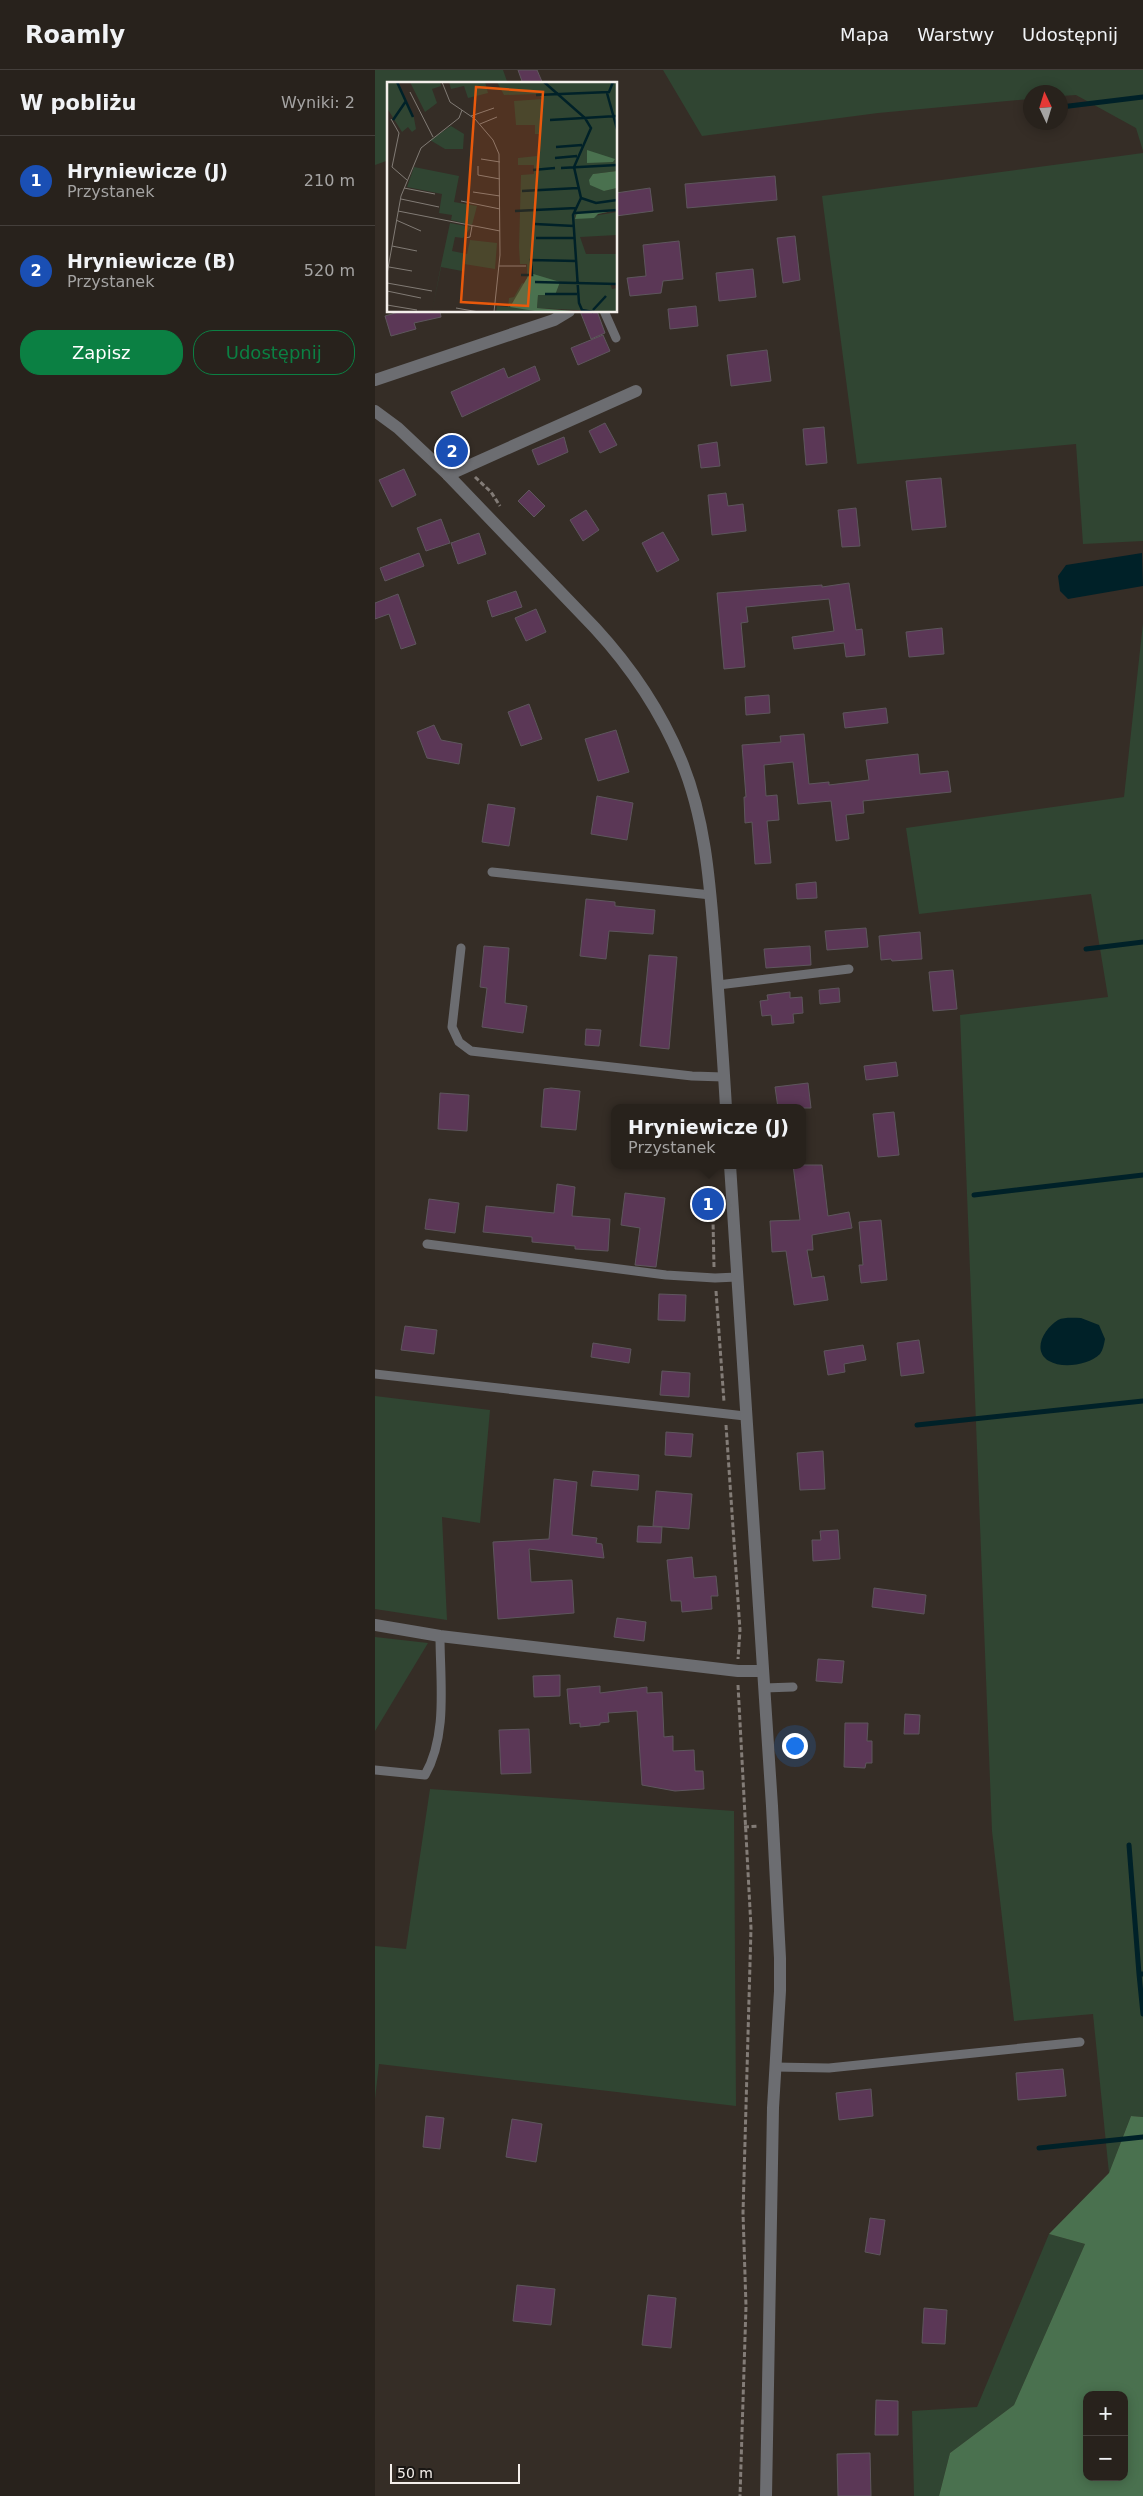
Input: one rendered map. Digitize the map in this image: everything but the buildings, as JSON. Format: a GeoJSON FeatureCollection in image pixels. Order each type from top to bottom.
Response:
{"type":"FeatureCollection","features":[{"type":"Feature","properties":{"kind":"street"},"geometry":{"type":"LineString","coordinates":[[375,380],[554,320],[567,312]]}},
{"type":"Feature","properties":{"kind":"street"},"geometry":{"type":"LineString","coordinates":[[448,475],[635,391]]}},
{"type":"Feature","properties":{"kind":"street"},"geometry":{"type":"LineString","coordinates":[[375,411],[398,428],[448,475],[611,645],[641,688],[681,761],[705,848],[711,895],[726,1104]]}},
{"type":"Feature","properties":{"kind":"street"},"geometry":{"type":"LineString","coordinates":[[730,1169],[780,1958],[780,1991],[775,2067],[765,2496]]}},
{"type":"Feature","properties":{"kind":"street"},"geometry":{"type":"LineString","coordinates":[[375,1625],[440,1636],[738,1671],[763,1671]]}},
{"type":"Feature","properties":{"kind":"lane"},"geometry":{"type":"LineString","coordinates":[[604,312],[617,338]]}},
{"type":"Feature","properties":{"kind":"lane"},"geometry":{"type":"LineString","coordinates":[[492,872],[711,895]]}},
{"type":"Feature","properties":{"kind":"lane"},"geometry":{"type":"LineString","coordinates":[[461,948],[451,1028],[459,1042],[471,1051],[692,1076],[724,1076]]}},
{"type":"Feature","properties":{"kind":"lane"},"geometry":{"type":"LineString","coordinates":[[718,985],[849,969]]}},
{"type":"Feature","properties":{"kind":"lane"},"geometry":{"type":"LineString","coordinates":[[427,1244],[666,1275],[715,1278],[737,1277]]}},
{"type":"Feature","properties":{"kind":"lane"},"geometry":{"type":"LineString","coordinates":[[375,1374],[725,1416],[745,1416]]}},
{"type":"Feature","properties":{"kind":"lane"},"geometry":{"type":"LineString","coordinates":[[375,1770],[425,1775],[434,1760],[439,1736],[440,1636]]}},
{"type":"Feature","properties":{"kind":"lane"},"geometry":{"type":"LineString","coordinates":[[764,1688],[793,1687]]}},
{"type":"Feature","properties":{"kind":"lane"},"geometry":{"type":"LineString","coordinates":[[775,2067],[829,2068],[1080,2042]]}},
{"type":"Feature","properties":{"kind":"path"},"geometry":{"type":"LineString","coordinates":[[436,444],[466,467],[491,492],[501,508]]}},
{"type":"Feature","properties":{"kind":"path"},"geometry":{"type":"LineString","coordinates":[[718,1200],[713,1220],[715,1278],[740,1630],[738,1671],[744,1827],[751,1928],[743,2213],[745,2306],[740,2496]]}},
{"type":"Feature","properties":{"kind":"green space"},"geometry":{"type":"Polygon","coordinates":[[[375,70],[503,70],[507,82],[387,82],[387,161],[375,165],[375,70]]]}},
{"type":"Feature","properties":{"kind":"green space"},"geometry":{"type":"Polygon","coordinates":[[[663,70],[1143,70],[1143,151],[1136,128],[1076,95],[1068,96],[1068,85],[1023,85],[1023,100],[878,113],[702,136],[663,70]]]}},
{"type":"Feature","properties":{"kind":"green space"},"geometry":{"type":"Polygon","coordinates":[[[1143,153],[1143,541],[1083,544],[1076,444],[857,464],[822,196],[1143,153]]]}},
{"type":"Feature","properties":{"kind":"green space"},"geometry":{"type":"Polygon","coordinates":[[[1143,623],[1143,2117],[1131,2116],[1109,2173],[1093,2014],[1014,2021],[992,1831],[960,1015],[1108,997],[1091,894],[919,914],[906,828],[1124,797],[1143,623]]]}},
{"type":"Feature","properties":{"kind":"green space"},"geometry":{"type":"Polygon","coordinates":[[[375,1396],[490,1410],[480,1523],[442,1517],[447,1620],[375,1609],[375,1396]]]}},
{"type":"Feature","properties":{"kind":"green space"},"geometry":{"type":"Polygon","coordinates":[[[375,1637],[428,1643],[375,1731],[375,1637]]]}},
{"type":"Feature","properties":{"kind":"green space"},"geometry":{"type":"Polygon","coordinates":[[[430,1789],[734,1811],[736,2106],[379,2064],[375,2099],[375,1946],[406,1949],[430,1789]]]}},
{"type":"Feature","properties":{"kind":"green space"},"geometry":{"type":"Polygon","coordinates":[[[1131,2116],[1143,2117],[1143,2496],[939,2496],[950,2453],[1014,2405],[1085,2244],[1049,2234],[1109,2173],[1131,2116]]]}},
{"type":"Feature","properties":{"kind":"green space"},"geometry":{"type":"Polygon","coordinates":[[[1049,2234],[1085,2244],[1014,2405],[950,2453],[939,2496],[914,2496],[912,2411],[977,2407],[1049,2234]]]}},
{"type":"Feature","properties":{"kind":"water"},"geometry":{"type":"Polygon","coordinates":[[[1142,553],[1143,586],[1068,599],[1060,591],[1058,576],[1066,565],[1142,553]]]}},
{"type":"Feature","properties":{"kind":"water"},"geometry":{"type":"Polygon","coordinates":[[[1081,1318],[1099,1325],[1105,1339],[1100,1354],[1089,1361],[1075,1365],[1061,1365],[1049,1361],[1041,1351],[1041,1345],[1042,1339],[1049,1328],[1060,1319],[1081,1318]]]}},
{"type":"Feature","properties":{"kind":"waterway"},"geometry":{"type":"LineString","coordinates":[[1068,106],[1143,97]]}},
{"type":"Feature","properties":{"kind":"waterway"},"geometry":{"type":"LineString","coordinates":[[1086,949],[1143,942]]}},
{"type":"Feature","properties":{"kind":"waterway"},"geometry":{"type":"LineString","coordinates":[[974,1195],[1143,1175]]}},
{"type":"Feature","properties":{"kind":"waterway"},"geometry":{"type":"LineString","coordinates":[[917,1425],[1143,1401]]}},
{"type":"Feature","properties":{"kind":"waterway"},"geometry":{"type":"LineString","coordinates":[[1129,1845],[1139,1974]]}},
{"type":"Feature","properties":{"kind":"waterway"},"geometry":{"type":"LineString","coordinates":[[1143,1974],[1139,1974],[1143,2014]]}},
{"type":"Feature","properties":{"kind":"waterway"},"geometry":{"type":"LineString","coordinates":[[1039,2148],[1143,2137]]}},
{"type":"Feature","properties":{"kind":"place","name":"Hryniewicze (B)"},"geometry":{"type":"Point","coordinates":[452,451]}},
{"type":"Feature","properties":{"kind":"place","name":"Hryniewicze (J)"},"geometry":{"type":"Point","coordinates":[708,1204]}}]}
